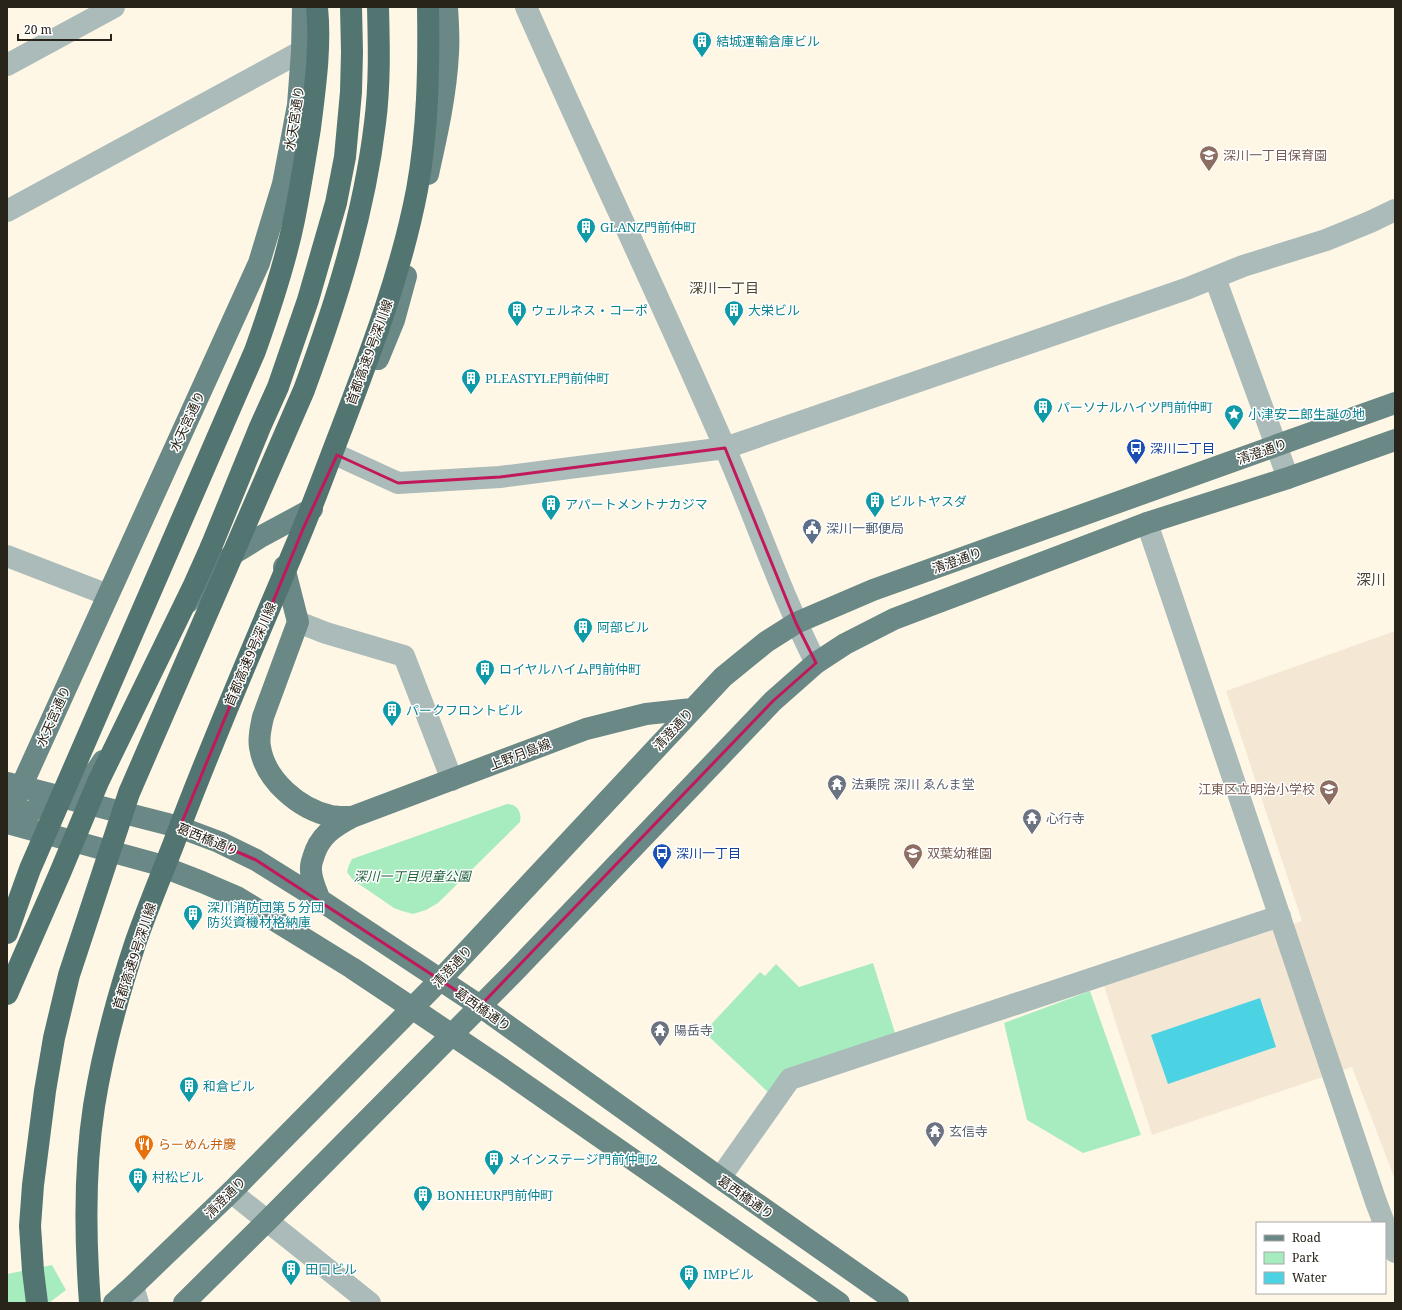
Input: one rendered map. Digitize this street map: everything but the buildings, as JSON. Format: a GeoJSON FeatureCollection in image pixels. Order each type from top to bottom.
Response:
{"type":"FeatureCollection","features":[{"type":"Feature","properties":{"kind":"highway"},"geometry":{"type":"LineString","coordinates":[[7,933],[30,869],[252,358],[273,301],[294,222],[305,160],[314,98],[318,56],[317,7]]}},
{"type":"Feature","properties":{"kind":"highway"},"geometry":{"type":"LineString","coordinates":[[7,994],[102,775],[211,547],[280,380],[308,300],[336,203],[345,157],[351,92],[351,7]]}},
{"type":"Feature","properties":{"kind":"highway"},"geometry":{"type":"LineString","coordinates":[[37,1303],[32,1271],[30,1226],[34,1185],[45,1091],[54,1038],[69,975],[129,792],[304,390],[328,323],[346,264],[363,198],[375,123],[378,87],[378,7]]}},
{"type":"Feature","properties":{"kind":"highway","name":"首都高速9号深川線"},"geometry":{"type":"LineString","coordinates":[[90,1303],[87,1268],[86,1217],[89,1160],[94,1109],[104,1054],[117,1002],[137,940],[192,795],[301,534],[376,337],[399,267],[417,187],[424,138],[429,50],[428,7]]}},
{"type":"Feature","properties":{"kind":"main road","name":"水天宮通り"},"geometry":{"type":"LineString","coordinates":[[7,818],[14,784],[108,595],[259,263],[283,184],[298,105],[302,51],[303,7]]}},
{"type":"Feature","properties":{"kind":"main road"},"geometry":{"type":"LineString","coordinates":[[179,827],[284,566],[338,455],[394,320],[419,225],[438,130],[448,53],[448,7]]}},
{"type":"Feature","properties":{"kind":"main road","name":"清澄通り"},"geometry":{"type":"LineString","coordinates":[[114,1303],[136,1295],[231,1192],[440,980],[692,709],[723,677],[766,642],[796,623],[872,590],[1395,403]]}},
{"type":"Feature","properties":{"kind":"main road"},"geometry":{"type":"LineString","coordinates":[[184,1303],[268,1221],[480,1006],[773,701],[816,664],[845,644],[894,619],[1148,524],[1288,478],[1395,440]]}},
{"type":"Feature","properties":{"kind":"main road"},"geometry":{"type":"LineString","coordinates":[[7,822],[78,791],[95,775],[136,710],[174,627],[191,597],[233,554],[262,536],[312,509]]}},
{"type":"Feature","properties":{"kind":"main road"},"geometry":{"type":"LineString","coordinates":[[284,566],[298,622],[263,717],[259,732],[260,748],[272,777],[284,790],[298,801],[314,810],[331,816],[352,817]]}},
{"type":"Feature","properties":{"kind":"main road","name":"上野月島線"},"geometry":{"type":"LineString","coordinates":[[352,817],[586,729],[646,714],[692,709]]}},
{"type":"Feature","properties":{"kind":"main road","name":"葛西橋通り"},"geometry":{"type":"LineString","coordinates":[[14,784],[179,827],[219,842],[256,860],[320,900],[480,1006],[720,1178],[898,1303]]}},
{"type":"Feature","properties":{"kind":"main road"},"geometry":{"type":"LineString","coordinates":[[320,900],[313,881],[311,867],[315,851],[319,842],[330,830],[352,817]]}},
{"type":"Feature","properties":{"kind":"main road"},"geometry":{"type":"LineString","coordinates":[[7,822],[153,863],[237,897],[346,964],[412,1008],[839,1303]]}},
{"type":"Feature","properties":{"kind":"street"},"geometry":{"type":"LineString","coordinates":[[7,65],[114,7]]}},
{"type":"Feature","properties":{"kind":"street"},"geometry":{"type":"LineString","coordinates":[[526,7],[578,126],[653,287],[725,448],[796,623],[816,664]]}},
{"type":"Feature","properties":{"kind":"street"},"geometry":{"type":"LineString","coordinates":[[7,211],[302,51]]}},
{"type":"Feature","properties":{"kind":"street"},"geometry":{"type":"LineString","coordinates":[[338,455],[398,483],[500,477],[725,448],[1215,278],[1243,266],[1326,240],[1395,210]]}},
{"type":"Feature","properties":{"kind":"street"},"geometry":{"type":"LineString","coordinates":[[1215,278],[1288,478]]}},
{"type":"Feature","properties":{"kind":"street"},"geometry":{"type":"LineString","coordinates":[[1148,524],[1384,1222]]}},
{"type":"Feature","properties":{"kind":"street"},"geometry":{"type":"LineString","coordinates":[[7,556],[108,595]]}},
{"type":"Feature","properties":{"kind":"street"},"geometry":{"type":"LineString","coordinates":[[298,622],[326,633],[404,656],[452,780]]}},
{"type":"Feature","properties":{"kind":"street"},"geometry":{"type":"LineString","coordinates":[[720,1178],[790,1079],[1280,916]]}},
{"type":"Feature","properties":{"kind":"street"},"geometry":{"type":"LineString","coordinates":[[231,1192],[370,1303]]}},
{"type":"Feature","properties":{"kind":"street"},"geometry":{"type":"LineString","coordinates":[[1386,1230],[1395,1252]]}},
{"type":"Feature","properties":{"kind":"highlighted area"},"geometry":{"type":"Polygon","coordinates":[[[725,448],[796,623],[816,663],[773,701],[480,1006],[256,860],[180,827],[303,529],[337,455],[398,483],[500,477],[725,448]]]}},
{"type":"Feature","properties":{"kind":"shaded area","name":"江東区立明治小学校"},"geometry":{"type":"Polygon","coordinates":[[[1395,631],[1395,1180],[1352,1067],[1152,1135],[1104,986],[1302,921],[1226,691],[1395,631]]]}},
{"type":"Feature","properties":{"kind":"green space","name":"深川一丁目児童公園"},"geometry":{"type":"Polygon","coordinates":[[[507,804],[511,804],[516,807],[520,812],[520,822],[438,903],[426,910],[413,914],[394,908],[353,880],[347,872],[352,859],[507,804]]]}},
{"type":"Feature","properties":{"kind":"green space"},"geometry":{"type":"Polygon","coordinates":[[[873,963],[896,1036],[770,1094],[704,1032],[760,972],[765,976],[776,964],[799,987],[873,963]]]}},
{"type":"Feature","properties":{"kind":"green space"},"geometry":{"type":"Polygon","coordinates":[[[1090,991],[1141,1135],[1083,1153],[1027,1120],[1004,1023],[1090,991]]]}},
{"type":"Feature","properties":{"kind":"green space"},"geometry":{"type":"Polygon","coordinates":[[[52,1265],[66,1290],[49,1303],[7,1303],[7,1274],[52,1265]]]}},
{"type":"Feature","properties":{"kind":"water"},"geometry":{"type":"Polygon","coordinates":[[[1260,998],[1276,1047],[1168,1084],[1151,1035],[1260,998]]]}},
{"type":"Feature","properties":{"kind":"place","name":"結城運輸倉庫ビル"},"geometry":{"type":"Point","coordinates":[702,58]}},
{"type":"Feature","properties":{"kind":"place","name":"深川一丁目保育園"},"geometry":{"type":"Point","coordinates":[1209,172]}},
{"type":"Feature","properties":{"kind":"place","name":"GLANZ門前仲町"},"geometry":{"type":"Point","coordinates":[586,244]}},
{"type":"Feature","properties":{"kind":"place","name":"ウェルネス・コーポ"},"geometry":{"type":"Point","coordinates":[517,327]}},
{"type":"Feature","properties":{"kind":"place","name":"大栄ビル"},"geometry":{"type":"Point","coordinates":[734,327]}},
{"type":"Feature","properties":{"kind":"place","name":"PLEASTYLE門前仲町"},"geometry":{"type":"Point","coordinates":[471,395]}},
{"type":"Feature","properties":{"kind":"place","name":"パーソナルハイツ門前仲町"},"geometry":{"type":"Point","coordinates":[1043,424]}},
{"type":"Feature","properties":{"kind":"place","name":"小津安二郎生誕の地"},"geometry":{"type":"Point","coordinates":[1234,431]}},
{"type":"Feature","properties":{"kind":"place","name":"深川二丁目"},"geometry":{"type":"Point","coordinates":[1136,465]}},
{"type":"Feature","properties":{"kind":"place","name":"ビルトヤスダ"},"geometry":{"type":"Point","coordinates":[875,518]}},
{"type":"Feature","properties":{"kind":"place","name":"アパートメントナカジマ"},"geometry":{"type":"Point","coordinates":[551,521]}},
{"type":"Feature","properties":{"kind":"place","name":"深川一郵便局"},"geometry":{"type":"Point","coordinates":[812,545]}},
{"type":"Feature","properties":{"kind":"place","name":"阿部ビル"},"geometry":{"type":"Point","coordinates":[583,644]}},
{"type":"Feature","properties":{"kind":"place","name":"ロイヤルハイム門前仲町"},"geometry":{"type":"Point","coordinates":[485,686]}},
{"type":"Feature","properties":{"kind":"place","name":"パークフロントビル"},"geometry":{"type":"Point","coordinates":[392,727]}},
{"type":"Feature","properties":{"kind":"place","name":"法乗院 深川 ゑんま堂"},"geometry":{"type":"Point","coordinates":[837,801]}},
{"type":"Feature","properties":{"kind":"place","name":"江東区立明治小学校"},"geometry":{"type":"Point","coordinates":[1329,806]}},
{"type":"Feature","properties":{"kind":"place","name":"心行寺"},"geometry":{"type":"Point","coordinates":[1032,835]}},
{"type":"Feature","properties":{"kind":"place","name":"深川一丁目"},"geometry":{"type":"Point","coordinates":[662,870]}},
{"type":"Feature","properties":{"kind":"place","name":"双葉幼稚園"},"geometry":{"type":"Point","coordinates":[913,870]}},
{"type":"Feature","properties":{"kind":"place","name":"深川消防団第５分団 防災資機材格納庫"},"geometry":{"type":"Point","coordinates":[193,931]}},
{"type":"Feature","properties":{"kind":"place","name":"陽岳寺"},"geometry":{"type":"Point","coordinates":[660,1047]}},
{"type":"Feature","properties":{"kind":"place","name":"和倉ビル"},"geometry":{"type":"Point","coordinates":[189,1103]}},
{"type":"Feature","properties":{"kind":"place","name":"玄信寺"},"geometry":{"type":"Point","coordinates":[935,1148]}},
{"type":"Feature","properties":{"kind":"place","name":"らーめん弁慶"},"geometry":{"type":"Point","coordinates":[144,1161]}},
{"type":"Feature","properties":{"kind":"place","name":"メインステージ門前仲町2"},"geometry":{"type":"Point","coordinates":[494,1176]}},
{"type":"Feature","properties":{"kind":"place","name":"村松ビル"},"geometry":{"type":"Point","coordinates":[138,1194]}},
{"type":"Feature","properties":{"kind":"place","name":"BONHEUR門前仲町"},"geometry":{"type":"Point","coordinates":[423,1212]}},
{"type":"Feature","properties":{"kind":"place","name":"田口ビル"},"geometry":{"type":"Point","coordinates":[291,1286]}},
{"type":"Feature","properties":{"kind":"place","name":"IMPビル"},"geometry":{"type":"Point","coordinates":[689,1291]}},
{"type":"Feature","properties":{"kind":"district","name":"深川一丁目"},"geometry":{"type":"Point","coordinates":[724,288]}},
{"type":"Feature","properties":{"kind":"district","name":"深川"},"geometry":{"type":"Point","coordinates":[1371,580]}}]}
